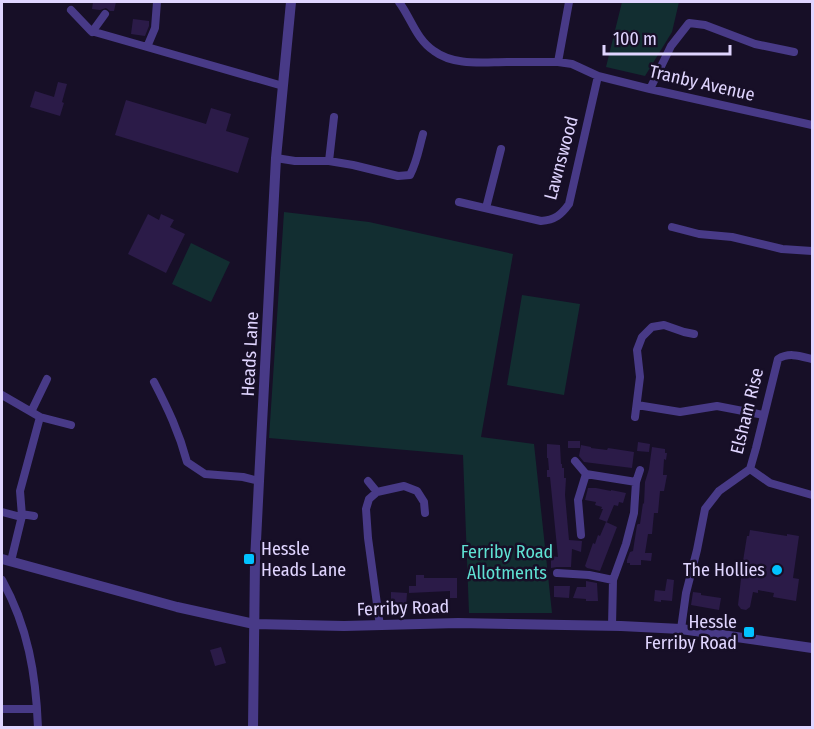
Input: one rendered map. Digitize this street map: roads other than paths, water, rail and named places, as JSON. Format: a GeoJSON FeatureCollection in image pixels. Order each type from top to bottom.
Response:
{"type":"FeatureCollection","features":[{"type":"Feature","properties":{"kind":"street"},"geometry":{"type":"LineString","coordinates":[[147,47],[155,28],[158,2]]}},
{"type":"Feature","properties":{"kind":"street","name":"Heads Lane"},"geometry":{"type":"LineString","coordinates":[[253,728],[259,481],[276,158],[291,2]]}},
{"type":"Feature","properties":{"kind":"street","name":"Tranby Avenue"},"geometry":{"type":"LineString","coordinates":[[399,2],[417,34],[432,51],[448,59],[468,62],[572,64],[598,76],[813,125]]}},
{"type":"Feature","properties":{"kind":"street"},"geometry":{"type":"LineString","coordinates":[[558,62],[569,2]]}},
{"type":"Feature","properties":{"kind":"street"},"geometry":{"type":"LineString","coordinates":[[71,10],[92,32],[283,86]]}},
{"type":"Feature","properties":{"kind":"street"},"geometry":{"type":"LineString","coordinates":[[92,32],[105,14]]}},
{"type":"Feature","properties":{"kind":"street"},"geometry":{"type":"LineString","coordinates":[[650,89],[671,46],[689,23],[705,25],[755,44],[794,52]]}},
{"type":"Feature","properties":{"kind":"street","name":"Lawnswood"},"geometry":{"type":"LineString","coordinates":[[459,202],[541,221],[553,220],[563,212],[569,204],[598,76]]}},
{"type":"Feature","properties":{"kind":"street"},"geometry":{"type":"LineString","coordinates":[[329,160],[334,117]]}},
{"type":"Feature","properties":{"kind":"street"},"geometry":{"type":"LineString","coordinates":[[276,158],[329,160],[398,176],[410,175],[416,164],[423,134]]}},
{"type":"Feature","properties":{"kind":"street"},"geometry":{"type":"LineString","coordinates":[[486,208],[501,149]]}},
{"type":"Feature","properties":{"kind":"street"},"geometry":{"type":"LineString","coordinates":[[672,227],[699,234],[732,237],[782,249],[813,251]]}},
{"type":"Feature","properties":{"kind":"street"},"geometry":{"type":"LineString","coordinates":[[635,417],[640,377],[637,350],[642,337],[652,327],[664,325],[694,334]]}},
{"type":"Feature","properties":{"kind":"street","name":"Elsham Rise"},"geometry":{"type":"LineString","coordinates":[[681,629],[686,593],[705,509],[719,491],[750,469],[778,359],[784,355],[795,355],[813,359]]}},
{"type":"Feature","properties":{"kind":"street"},"geometry":{"type":"LineString","coordinates":[[31,411],[47,379]]}},
{"type":"Feature","properties":{"kind":"street"},"geometry":{"type":"LineString","coordinates":[[154,382],[171,413],[187,462],[206,474],[243,477],[259,481]]}},
{"type":"Feature","properties":{"kind":"street"},"geometry":{"type":"LineString","coordinates":[[2,395],[40,417],[71,424]]}},
{"type":"Feature","properties":{"kind":"street"},"geometry":{"type":"LineString","coordinates":[[637,405],[680,412],[717,405],[764,415]]}},
{"type":"Feature","properties":{"kind":"street"},"geometry":{"type":"LineString","coordinates":[[6,560],[21,515],[20,491],[40,417]]}},
{"type":"Feature","properties":{"kind":"street"},"geometry":{"type":"LineString","coordinates":[[575,460],[586,474],[636,482]]}},
{"type":"Feature","properties":{"kind":"street"},"geometry":{"type":"LineString","coordinates":[[750,469],[770,483],[813,495]]}},
{"type":"Feature","properties":{"kind":"street"},"geometry":{"type":"LineString","coordinates":[[612,626],[613,580],[627,544],[634,513],[636,482],[640,471]]}},
{"type":"Feature","properties":{"kind":"street"},"geometry":{"type":"LineString","coordinates":[[581,535],[578,500],[586,474]]}},
{"type":"Feature","properties":{"kind":"street"},"geometry":{"type":"LineString","coordinates":[[368,481],[377,492]]}},
{"type":"Feature","properties":{"kind":"street"},"geometry":{"type":"LineString","coordinates":[[417,491],[422,482]]}},
{"type":"Feature","properties":{"kind":"street"},"geometry":{"type":"LineString","coordinates":[[380,626],[368,538],[366,510],[369,499],[377,492],[404,486],[417,491],[424,502],[426,513]]}},
{"type":"Feature","properties":{"kind":"street"},"geometry":{"type":"LineString","coordinates":[[2,512],[34,516]]}},
{"type":"Feature","properties":{"kind":"street","name":"Ferriby Road"},"geometry":{"type":"LineString","coordinates":[[6,560],[177,607],[254,624],[380,626],[458,623],[612,626],[681,629],[813,648]]}},
{"type":"Feature","properties":{"kind":"street"},"geometry":{"type":"LineString","coordinates":[[557,573],[589,575],[613,580]]}},
{"type":"Feature","properties":{"kind":"street"},"geometry":{"type":"LineString","coordinates":[[2,580],[14,601],[26,635],[32,662],[38,728]]}},
{"type":"Feature","properties":{"kind":"street"},"geometry":{"type":"LineString","coordinates":[[2,709],[37,709]]}},
{"type":"Feature","properties":{"kind":"place","name":"Hessle Heads Lane"},"geometry":{"type":"Point","coordinates":[249,559]}},
{"type":"Feature","properties":{"kind":"place","name":"The Hollies"},"geometry":{"type":"Point","coordinates":[777,570]}},
{"type":"Feature","properties":{"kind":"place","name":"Hessle Ferriby Road"},"geometry":{"type":"Point","coordinates":[749,632]}},
{"type":"Feature","properties":{"kind":"park label","name":"Ferriby Road Allotments"},"geometry":{"type":"Point","coordinates":[507,562]}}]}
